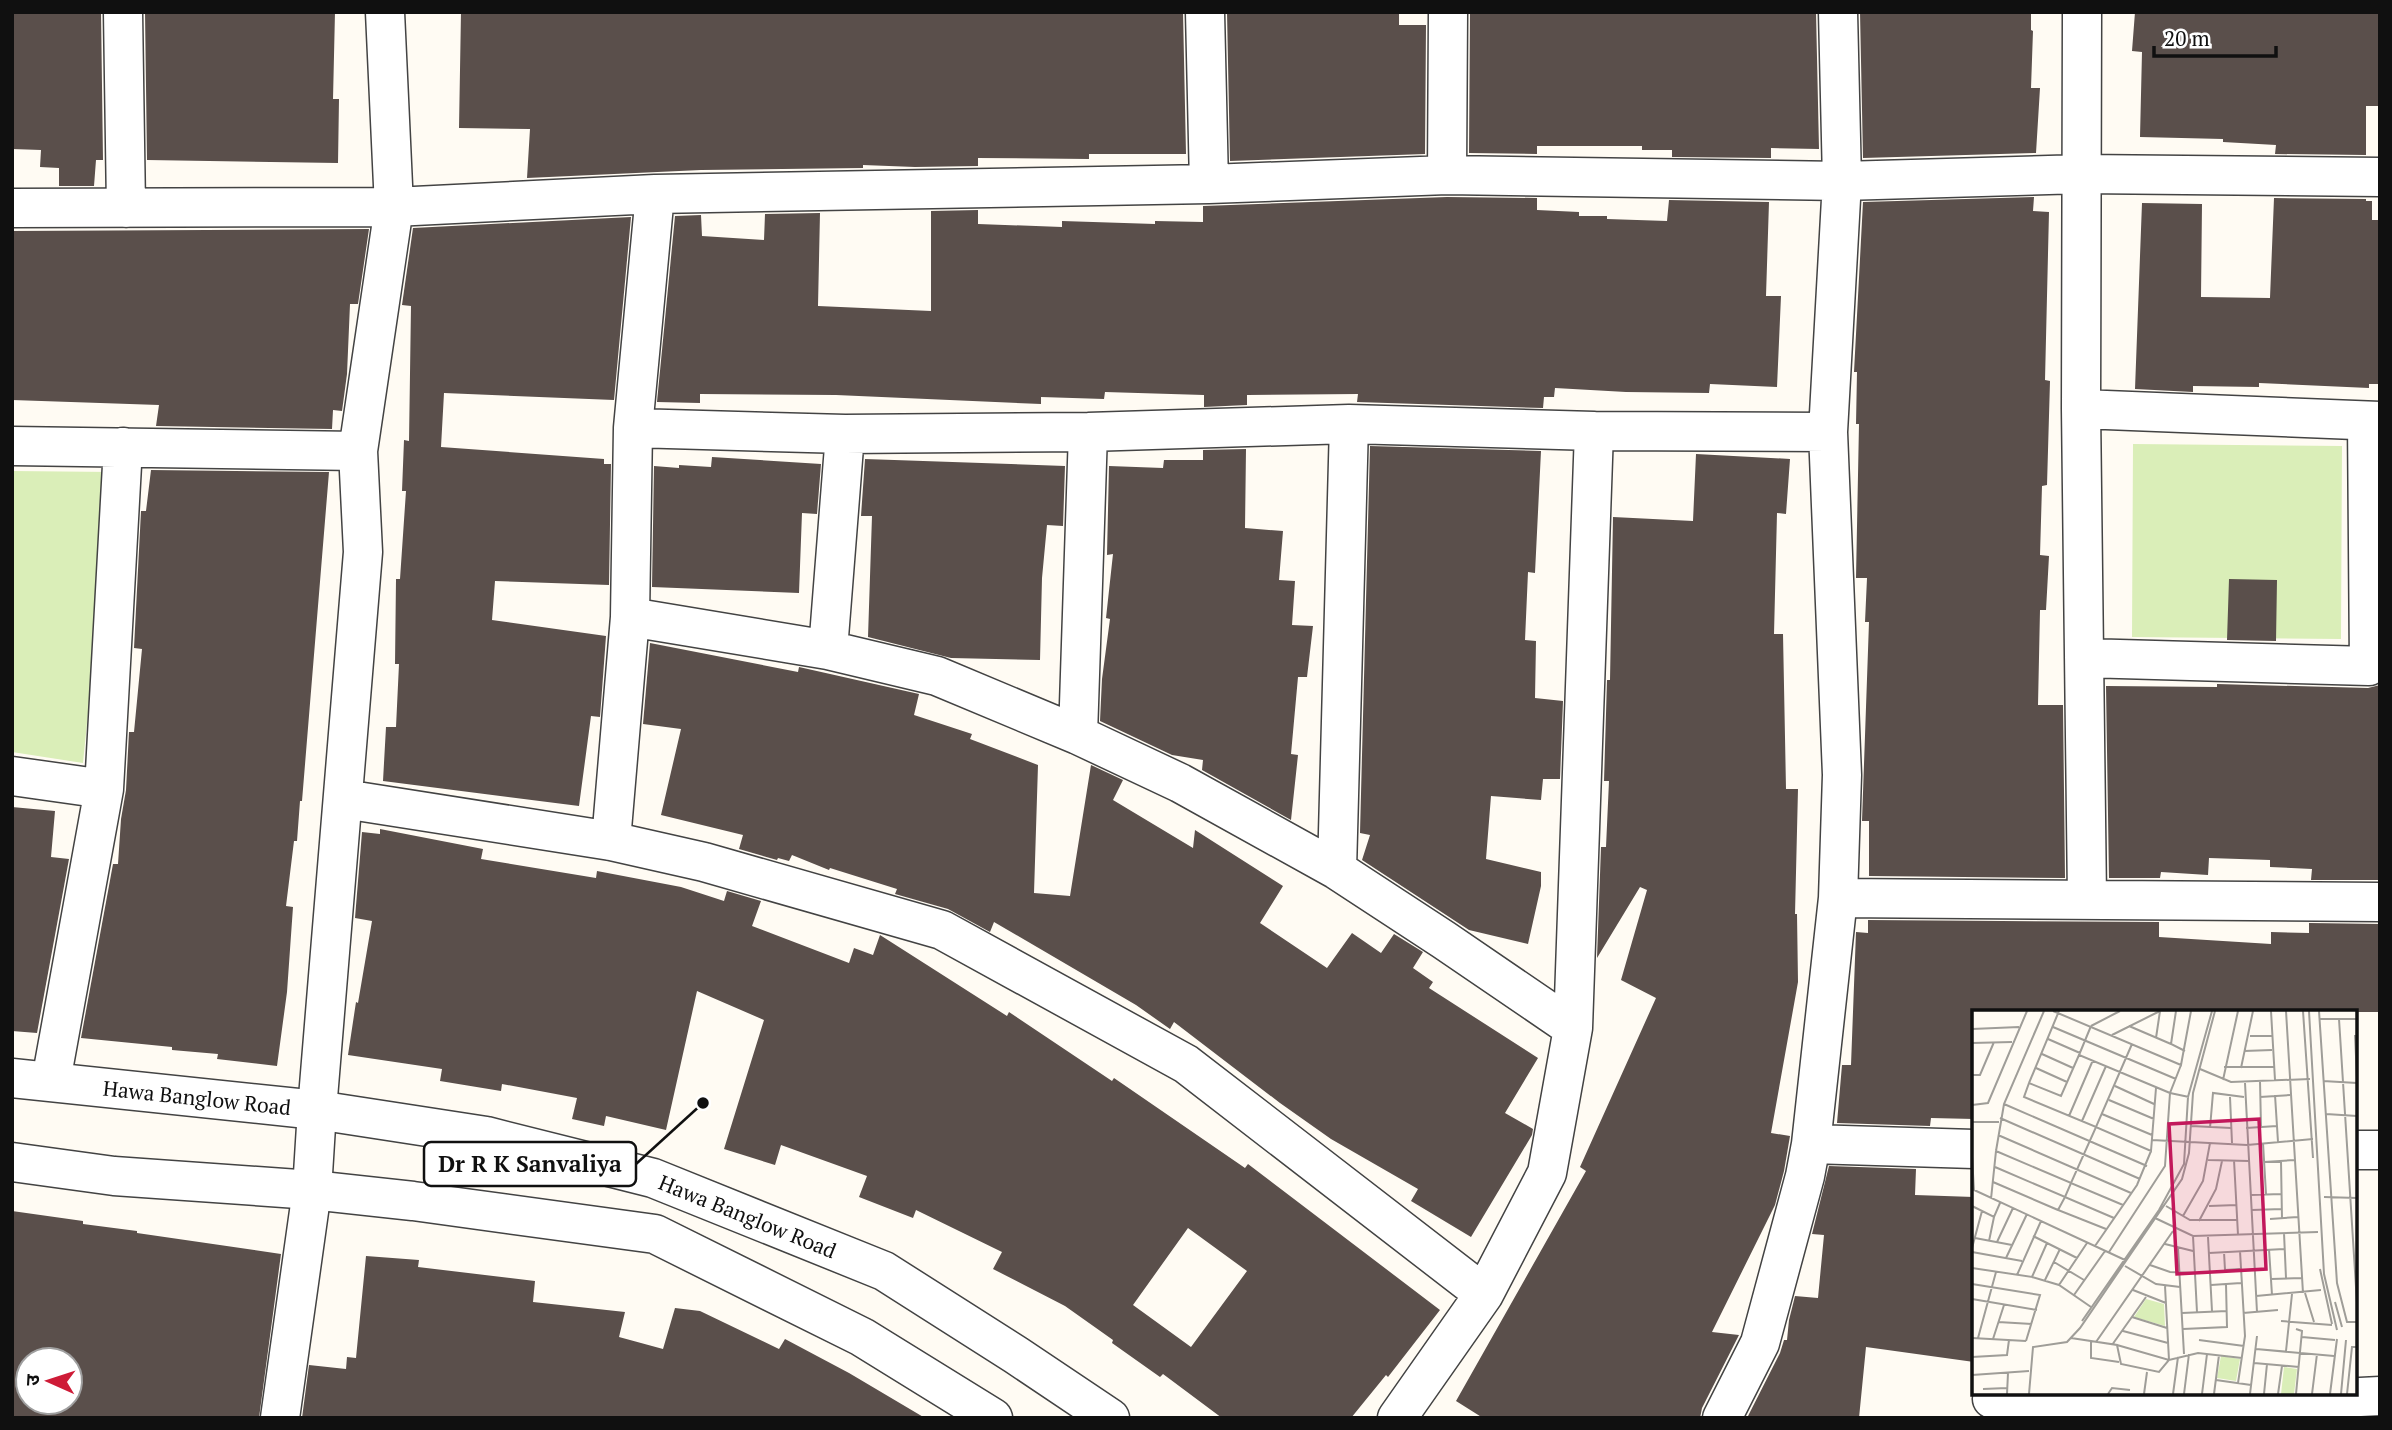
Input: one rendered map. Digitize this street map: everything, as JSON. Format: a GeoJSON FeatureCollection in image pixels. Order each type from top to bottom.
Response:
{"type":"FeatureCollection","features":[{"type":"Feature","properties":{"kind":"street"},"geometry":{"type":"LineString","coordinates":[[123,12],[126,208]]}},
{"type":"Feature","properties":{"kind":"street"},"geometry":{"type":"LineString","coordinates":[[280,1418],[312,1190],[344,799],[363,552],[358,451],[394,207],[385,12]]}},
{"type":"Feature","properties":{"kind":"street"},"geometry":{"type":"LineString","coordinates":[[1205,12],[1209,184]]}},
{"type":"Feature","properties":{"kind":"street"},"geometry":{"type":"LineString","coordinates":[[1447,175],[1448,12]]}},
{"type":"Feature","properties":{"kind":"street"},"geometry":{"type":"LineString","coordinates":[[1722,1418],[1760,1343],[1805,1176],[1811,1144],[1838,898],[1842,775],[1828,432],[1842,181],[1838,12]]}},
{"type":"Feature","properties":{"kind":"street"},"geometry":{"type":"LineString","coordinates":[[2082,12],[2081,410],[2087,899]]}},
{"type":"Feature","properties":{"kind":"street"},"geometry":{"type":"LineString","coordinates":[[12,208],[394,207],[655,194],[1209,184],[1447,175],[1842,181],[2082,174],[2380,177]]}},
{"type":"Feature","properties":{"kind":"street"},"geometry":{"type":"LineString","coordinates":[[611,841],[630,617],[633,428],[655,194]]}},
{"type":"Feature","properties":{"kind":"street"},"geometry":{"type":"LineString","coordinates":[[2081,410],[2373,421],[2369,666],[2084,658]]}},
{"type":"Feature","properties":{"kind":"street"},"geometry":{"type":"LineString","coordinates":[[633,428],[845,434],[1088,432],[1349,424],[1594,431],[1828,432]]}},
{"type":"Feature","properties":{"kind":"street"},"geometry":{"type":"LineString","coordinates":[[1337,870],[1349,424]]}},
{"type":"Feature","properties":{"kind":"street"},"geometry":{"type":"LineString","coordinates":[[1397,1418],[1484,1293],[1546,1173],[1573,1028],[1594,431]]}},
{"type":"Feature","properties":{"kind":"street"},"geometry":{"type":"LineString","coordinates":[[1078,735],[1088,432]]}},
{"type":"Feature","properties":{"kind":"street"},"geometry":{"type":"LineString","coordinates":[[828,650],[845,434]]}},
{"type":"Feature","properties":{"kind":"street"},"geometry":{"type":"LineString","coordinates":[[12,446],[358,451]]}},
{"type":"Feature","properties":{"kind":"street"},"geometry":{"type":"LineString","coordinates":[[51,1081],[104,789],[123,447]]}},
{"type":"Feature","properties":{"kind":"street"},"geometry":{"type":"LineString","coordinates":[[630,617],[828,650],[937,676],[1078,735],[1180,783],[1337,870],[1573,1028]]}},
{"type":"Feature","properties":{"kind":"street"},"geometry":{"type":"LineString","coordinates":[[12,776],[104,789]]}},
{"type":"Feature","properties":{"kind":"street"},"geometry":{"type":"LineString","coordinates":[[344,799],[611,841],[704,862],[942,930],[1185,1064],[1484,1293]]}},
{"type":"Feature","properties":{"kind":"street"},"geometry":{"type":"LineString","coordinates":[[1838,898],[2380,902]]}},
{"type":"Feature","properties":{"kind":"street","name":"Hawa Banglow Road"},"geometry":{"type":"LineString","coordinates":[[12,1078],[317,1110],[486,1136],[653,1178],[884,1271],[1110,1418]]}},
{"type":"Feature","properties":{"kind":"street"},"geometry":{"type":"LineString","coordinates":[[1811,1144],[1972,1149]]}},
{"type":"Feature","properties":{"kind":"street"},"geometry":{"type":"LineString","coordinates":[[2357,1150],[2380,1150]]}},
{"type":"Feature","properties":{"kind":"street"},"geometry":{"type":"LineString","coordinates":[[12,1162],[114,1175],[312,1190],[414,1201],[655,1234],[862,1337],[993,1418]]}},
{"type":"Feature","properties":{"kind":"street"},"geometry":{"type":"LineString","coordinates":[[1990,1403],[2203,1405],[2380,1396]]}},
{"type":"Feature","properties":{"kind":"green space"},"geometry":{"type":"Polygon","coordinates":[[[2133,444],[2342,446],[2341,639],[2132,637],[2133,444]]]}},
{"type":"Feature","properties":{"kind":"green space"},"geometry":{"type":"Polygon","coordinates":[[[12,471],[112,472],[83,763],[12,752],[12,471]]]}},
{"type":"Feature","properties":{"kind":"building"},"geometry":{"type":"Polygon","coordinates":[[[12,12],[101,12],[103,160],[96,160],[94,186],[59,186],[59,168],[40,167],[41,150],[12,149],[12,12]]]}},
{"type":"Feature","properties":{"kind":"building"},"geometry":{"type":"Polygon","coordinates":[[[145,12],[335,12],[333,99],[339,99],[338,163],[147,160],[145,12]]]}},
{"type":"Feature","properties":{"kind":"building"},"geometry":{"type":"Polygon","coordinates":[[[461,12],[1183,12],[1186,154],[1089,154],[1089,159],[978,158],[978,166],[863,165],[863,168],[701,170],[527,178],[530,129],[459,128],[461,12]]]}},
{"type":"Feature","properties":{"kind":"building"},"geometry":{"type":"Polygon","coordinates":[[[1227,12],[1399,12],[1399,25],[1426,25],[1425,154],[1230,161],[1227,12]]]}},
{"type":"Feature","properties":{"kind":"building"},"geometry":{"type":"Polygon","coordinates":[[[1470,12],[1816,12],[1819,149],[1771,148],[1771,158],[1672,157],[1672,150],[1642,150],[1642,146],[1537,146],[1537,154],[1469,153],[1470,12]]]}},
{"type":"Feature","properties":{"kind":"building"},"geometry":{"type":"Polygon","coordinates":[[[1860,12],[2031,12],[2031,88],[2040,88],[2036,153],[1863,158],[1860,12]]]}},
{"type":"Feature","properties":{"kind":"building"},"geometry":{"type":"Polygon","coordinates":[[[2135,12],[2380,12],[2380,106],[2366,106],[2366,155],[2275,154],[2276,145],[2223,142],[2223,139],[2140,137],[2142,52],[2132,51],[2135,12]]]}},
{"type":"Feature","properties":{"kind":"building"},"geometry":{"type":"Polygon","coordinates":[[[1447,197],[1537,198],[1537,210],[1579,212],[1579,216],[1607,216],[1607,219],[1667,221],[1669,200],[1769,202],[1766,296],[1781,296],[1777,387],[1710,384],[1709,393],[1555,388],[1554,397],[1544,397],[1543,408],[1357,402],[1358,394],[1247,395],[1247,405],[1204,407],[1204,395],[1105,392],[1104,399],[1041,397],[1041,404],[836,395],[700,394],[700,403],[657,402],[675,216],[701,215],[702,236],[764,240],[765,214],[820,213],[818,306],[931,311],[931,211],[978,210],[978,224],[1062,227],[1062,221],[1155,224],[1155,221],[1203,222],[1203,206],[1447,197]]]}},
{"type":"Feature","properties":{"kind":"building"},"geometry":{"type":"Polygon","coordinates":[[[2034,197],[2033,211],[2049,212],[2045,380],[2050,381],[2047,485],[2042,486],[2040,555],[2049,556],[2046,610],[2040,610],[2038,705],[2063,705],[2065,878],[1869,876],[1869,821],[1862,821],[1869,622],[1865,622],[1867,578],[1856,578],[1859,424],[1856,424],[1857,372],[1854,372],[1863,202],[2034,197]]]}},
{"type":"Feature","properties":{"kind":"building"},"geometry":{"type":"Polygon","coordinates":[[[2274,198],[2372,201],[2372,220],[2380,220],[2380,384],[2369,384],[2369,388],[2259,383],[2259,387],[2193,386],[2193,392],[2135,389],[2142,203],[2202,204],[2201,297],[2270,298],[2274,198]]]}},
{"type":"Feature","properties":{"kind":"building"},"geometry":{"type":"Polygon","coordinates":[[[631,217],[614,400],[444,393],[441,447],[604,459],[604,464],[611,464],[609,585],[495,581],[492,620],[606,636],[600,717],[591,716],[579,806],[383,781],[386,727],[396,727],[399,664],[395,664],[396,579],[400,579],[406,491],[402,491],[404,440],[409,441],[411,306],[402,305],[413,228],[631,217]]]}},
{"type":"Feature","properties":{"kind":"building"},"geometry":{"type":"Polygon","coordinates":[[[369,229],[358,304],[350,304],[347,374],[342,411],[333,410],[332,429],[156,426],[159,405],[12,400],[12,231],[369,229]]]}},
{"type":"Feature","properties":{"kind":"building"},"geometry":{"type":"Polygon","coordinates":[[[1370,446],[1541,451],[1535,573],[1528,572],[1525,640],[1536,641],[1535,698],[1563,701],[1560,779],[1543,779],[1541,800],[1491,796],[1486,859],[1541,872],[1541,886],[1528,944],[1469,930],[1362,860],[1370,835],[1360,833],[1370,446]]]}},
{"type":"Feature","properties":{"kind":"building"},"geometry":{"type":"Polygon","coordinates":[[[1246,449],[1245,528],[1283,531],[1279,580],[1295,581],[1292,625],[1313,626],[1307,677],[1298,677],[1291,754],[1298,755],[1291,820],[1202,770],[1203,760],[1172,755],[1100,721],[1113,554],[1107,555],[1109,466],[1163,468],[1164,460],[1203,460],[1203,450],[1246,449]]]}},
{"type":"Feature","properties":{"kind":"building"},"geometry":{"type":"Polygon","coordinates":[[[1696,454],[1790,459],[1786,514],[1777,513],[1774,634],[1783,634],[1786,789],[1798,789],[1795,914],[1798,982],[1771,1133],[1790,1136],[1784,1171],[1775,1205],[1712,1332],[1739,1335],[1702,1408],[1700,1418],[1483,1418],[1456,1401],[1586,1171],[1580,1167],[1656,998],[1621,980],[1647,890],[1640,887],[1597,958],[1601,847],[1606,847],[1609,781],[1604,781],[1607,680],[1610,680],[1613,517],[1693,521],[1696,454]]]}},
{"type":"Feature","properties":{"kind":"building"},"geometry":{"type":"Polygon","coordinates":[[[712,457],[821,464],[817,514],[802,513],[799,593],[652,587],[654,466],[711,467],[712,457]]]}},
{"type":"Feature","properties":{"kind":"building"},"geometry":{"type":"Polygon","coordinates":[[[865,459],[1065,466],[1063,526],[1047,525],[1042,578],[1040,660],[951,658],[868,637],[872,516],[861,516],[865,459]]]}},
{"type":"Feature","properties":{"kind":"building"},"geometry":{"type":"Polygon","coordinates":[[[151,470],[329,472],[302,801],[286,906],[293,907],[287,992],[277,1066],[217,1059],[218,1054],[172,1050],[172,1047],[81,1038],[113,864],[118,864],[129,732],[134,732],[142,649],[134,648],[141,511],[146,511],[151,470]]]}},
{"type":"Feature","properties":{"kind":"building"},"geometry":{"type":"Polygon","coordinates":[[[2229,579],[2277,580],[2276,641],[2227,640],[2229,579]]]}},
{"type":"Feature","properties":{"kind":"building"},"geometry":{"type":"Polygon","coordinates":[[[650,643],[798,672],[799,667],[919,694],[914,715],[972,734],[970,739],[1038,765],[1034,893],[1070,896],[1091,765],[1123,780],[1113,800],[1193,848],[1195,830],[1283,886],[1260,923],[1327,968],[1352,933],[1381,953],[1394,934],[1423,952],[1413,968],[1433,982],[1429,988],[1538,1058],[1505,1113],[1533,1129],[1532,1135],[1471,1237],[1411,1201],[1418,1189],[1331,1139],[1174,1022],[1170,1029],[1136,1005],[994,922],[990,932],[948,909],[895,894],[897,889],[830,868],[829,870],[792,855],[789,861],[777,860],[739,849],[743,835],[661,815],[681,729],[643,724],[650,643]]]}},
{"type":"Feature","properties":{"kind":"building"},"geometry":{"type":"Polygon","coordinates":[[[2217,684],[2368,688],[2380,685],[2380,880],[2311,880],[2312,869],[2270,867],[2270,860],[2209,858],[2208,875],[2161,872],[2160,878],[2109,878],[2106,686],[2217,687],[2217,684]]]}},
{"type":"Feature","properties":{"kind":"building"},"geometry":{"type":"Polygon","coordinates":[[[12,807],[55,811],[51,857],[69,859],[37,1033],[12,1031],[12,807]]]}},
{"type":"Feature","properties":{"kind":"building"},"geometry":{"type":"Polygon","coordinates":[[[380,829],[483,849],[481,859],[596,878],[597,871],[681,887],[724,901],[727,891],[761,901],[752,926],[849,963],[854,948],[873,955],[880,935],[1007,1016],[1009,1012],[1112,1081],[1114,1078],[1245,1168],[1248,1164],[1440,1310],[1388,1377],[1386,1375],[1351,1418],[1222,1418],[1163,1374],[1160,1377],[1112,1343],[1113,1340],[1065,1306],[993,1269],[1002,1252],[916,1210],[913,1218],[859,1197],[867,1176],[781,1145],[775,1165],[724,1149],[764,1020],[697,991],[666,1130],[606,1116],[604,1126],[572,1119],[577,1098],[502,1084],[501,1091],[440,1081],[442,1069],[348,1055],[372,921],[355,918],[362,832],[380,834],[380,829]],[[1188,1228],[1133,1305],[1191,1347],[1247,1271],[1188,1228]]]}},
{"type":"Feature","properties":{"kind":"building"},"geometry":{"type":"Polygon","coordinates":[[[1868,920],[2159,922],[2159,937],[2271,944],[2271,932],[2309,933],[2309,923],[2380,924],[2380,1012],[1972,1010],[1972,1119],[1931,1118],[1930,1126],[1837,1123],[1842,1065],[1851,1065],[1856,932],[1868,933],[1868,920]]]}},
{"type":"Feature","properties":{"kind":"building"},"geometry":{"type":"Polygon","coordinates":[[[1829,1166],[1916,1169],[1915,1195],[1972,1197],[1972,1362],[1866,1347],[1859,1418],[1747,1418],[1784,1340],[1787,1340],[1795,1296],[1818,1298],[1824,1235],[1812,1234],[1829,1166]]]}},
{"type":"Feature","properties":{"kind":"building"},"geometry":{"type":"Polygon","coordinates":[[[12,1211],[281,1254],[259,1418],[12,1418],[12,1211]]]}},
{"type":"Feature","properties":{"kind":"building"},"geometry":{"type":"Polygon","coordinates":[[[366,1256],[419,1260],[418,1267],[535,1281],[533,1302],[625,1312],[619,1337],[663,1349],[675,1308],[700,1311],[779,1349],[785,1339],[925,1418],[302,1418],[309,1365],[346,1369],[347,1357],[356,1358],[366,1256]]]}},
{"type":"Feature","properties":{"kind":"place","name":"Dr R K Sanvaliya"},"geometry":{"type":"Point","coordinates":[703,1103]}}]}
